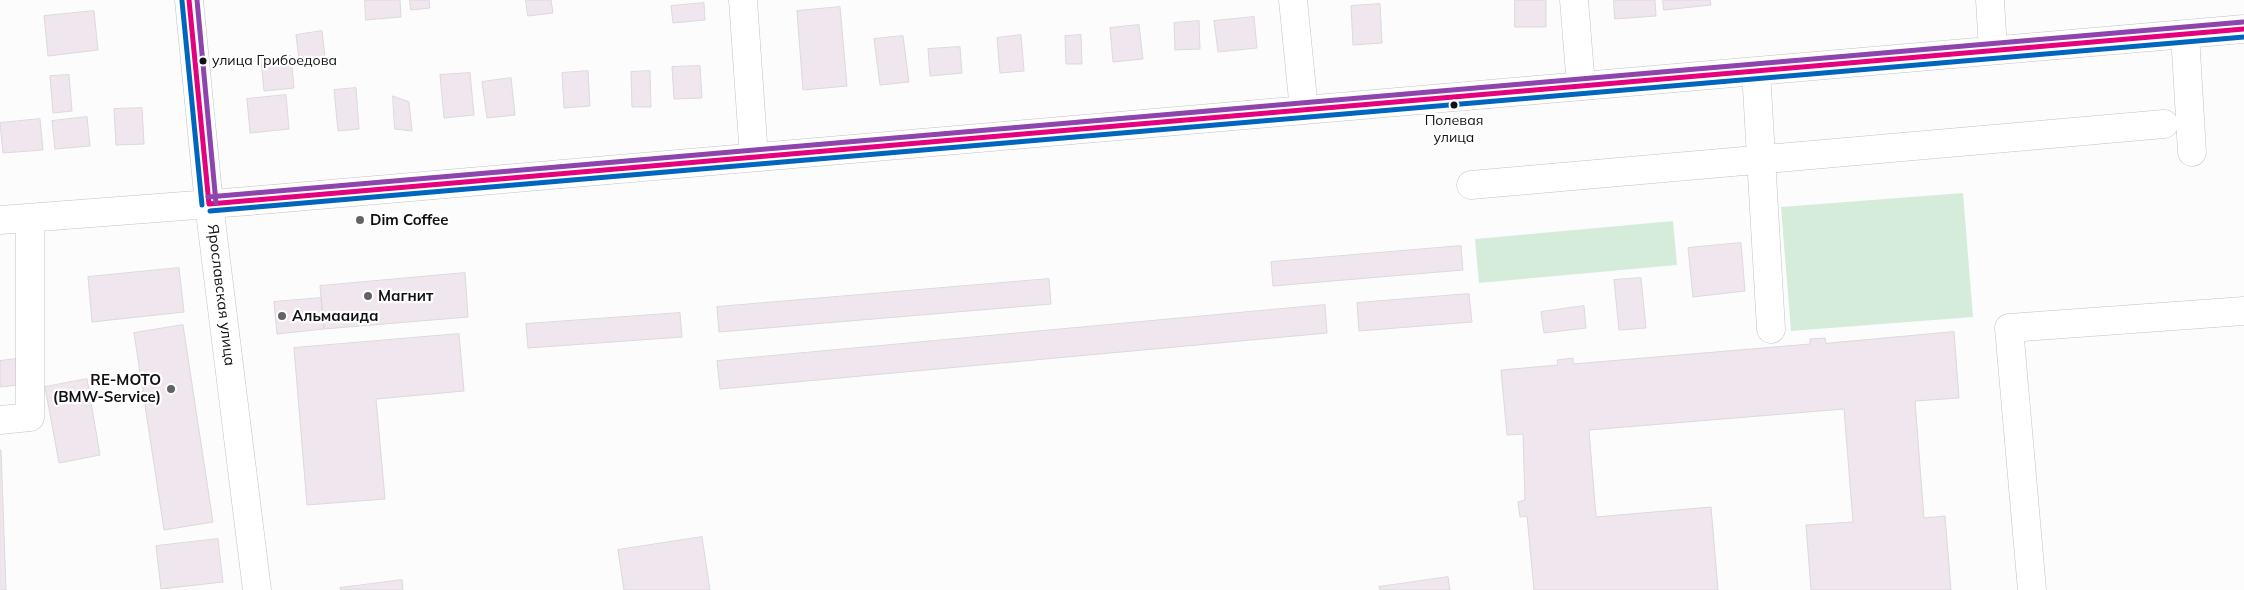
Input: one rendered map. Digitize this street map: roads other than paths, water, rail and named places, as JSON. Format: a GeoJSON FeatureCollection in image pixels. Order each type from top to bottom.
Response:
{"type":"FeatureCollection","features":[{"type":"Feature","properties":{"kind":"street","name":"Ярославская улица"},"geometry":{"type":"LineString","coordinates":[[189,0],[209,204],[257,590]]}},
{"type":"Feature","properties":{"kind":"street"},"geometry":{"type":"LineString","coordinates":[[743,0],[754,157]]}},
{"type":"Feature","properties":{"kind":"street"},"geometry":{"type":"LineString","coordinates":[[1293,0],[1304,110]]}},
{"type":"Feature","properties":{"kind":"street"},"geometry":{"type":"LineString","coordinates":[[1574,0],[1581,86]]}},
{"type":"Feature","properties":{"kind":"street"},"geometry":{"type":"LineString","coordinates":[[1990,0],[1993,50]]}},
{"type":"Feature","properties":{"kind":"street"},"geometry":{"type":"LineString","coordinates":[[0,220],[209,204],[2244,29]]}},
{"type":"Feature","properties":{"kind":"street"},"geometry":{"type":"LineString","coordinates":[[2185,34],[2192,152]]}},
{"type":"Feature","properties":{"kind":"street"},"geometry":{"type":"LineString","coordinates":[[1756,71],[1771,329]]}},
{"type":"Feature","properties":{"kind":"street"},"geometry":{"type":"LineString","coordinates":[[1471,184],[2164,124]]}},
{"type":"Feature","properties":{"kind":"street"},"geometry":{"type":"LineString","coordinates":[[0,420],[30,417],[30,218]]}},
{"type":"Feature","properties":{"kind":"street"},"geometry":{"type":"LineString","coordinates":[[2032,590],[2010,328],[2244,311]]}},
{"type":"Feature","properties":{"kind":"place","name":"улица Грибоедова"},"geometry":{"type":"Point","coordinates":[203,61]}},
{"type":"Feature","properties":{"kind":"place","name":"Полевая улица"},"geometry":{"type":"Point","coordinates":[1454,105]}},
{"type":"Feature","properties":{"kind":"place","name":"Dim Coffee"},"geometry":{"type":"Point","coordinates":[360,220]}},
{"type":"Feature","properties":{"kind":"place","name":"Магнит"},"geometry":{"type":"Point","coordinates":[368,296]}},
{"type":"Feature","properties":{"kind":"place","name":"Альмааида"},"geometry":{"type":"Point","coordinates":[282,316]}},
{"type":"Feature","properties":{"kind":"place","name":"RE-MOTO (BMW-Service)"},"geometry":{"type":"Point","coordinates":[171,389]}}]}
